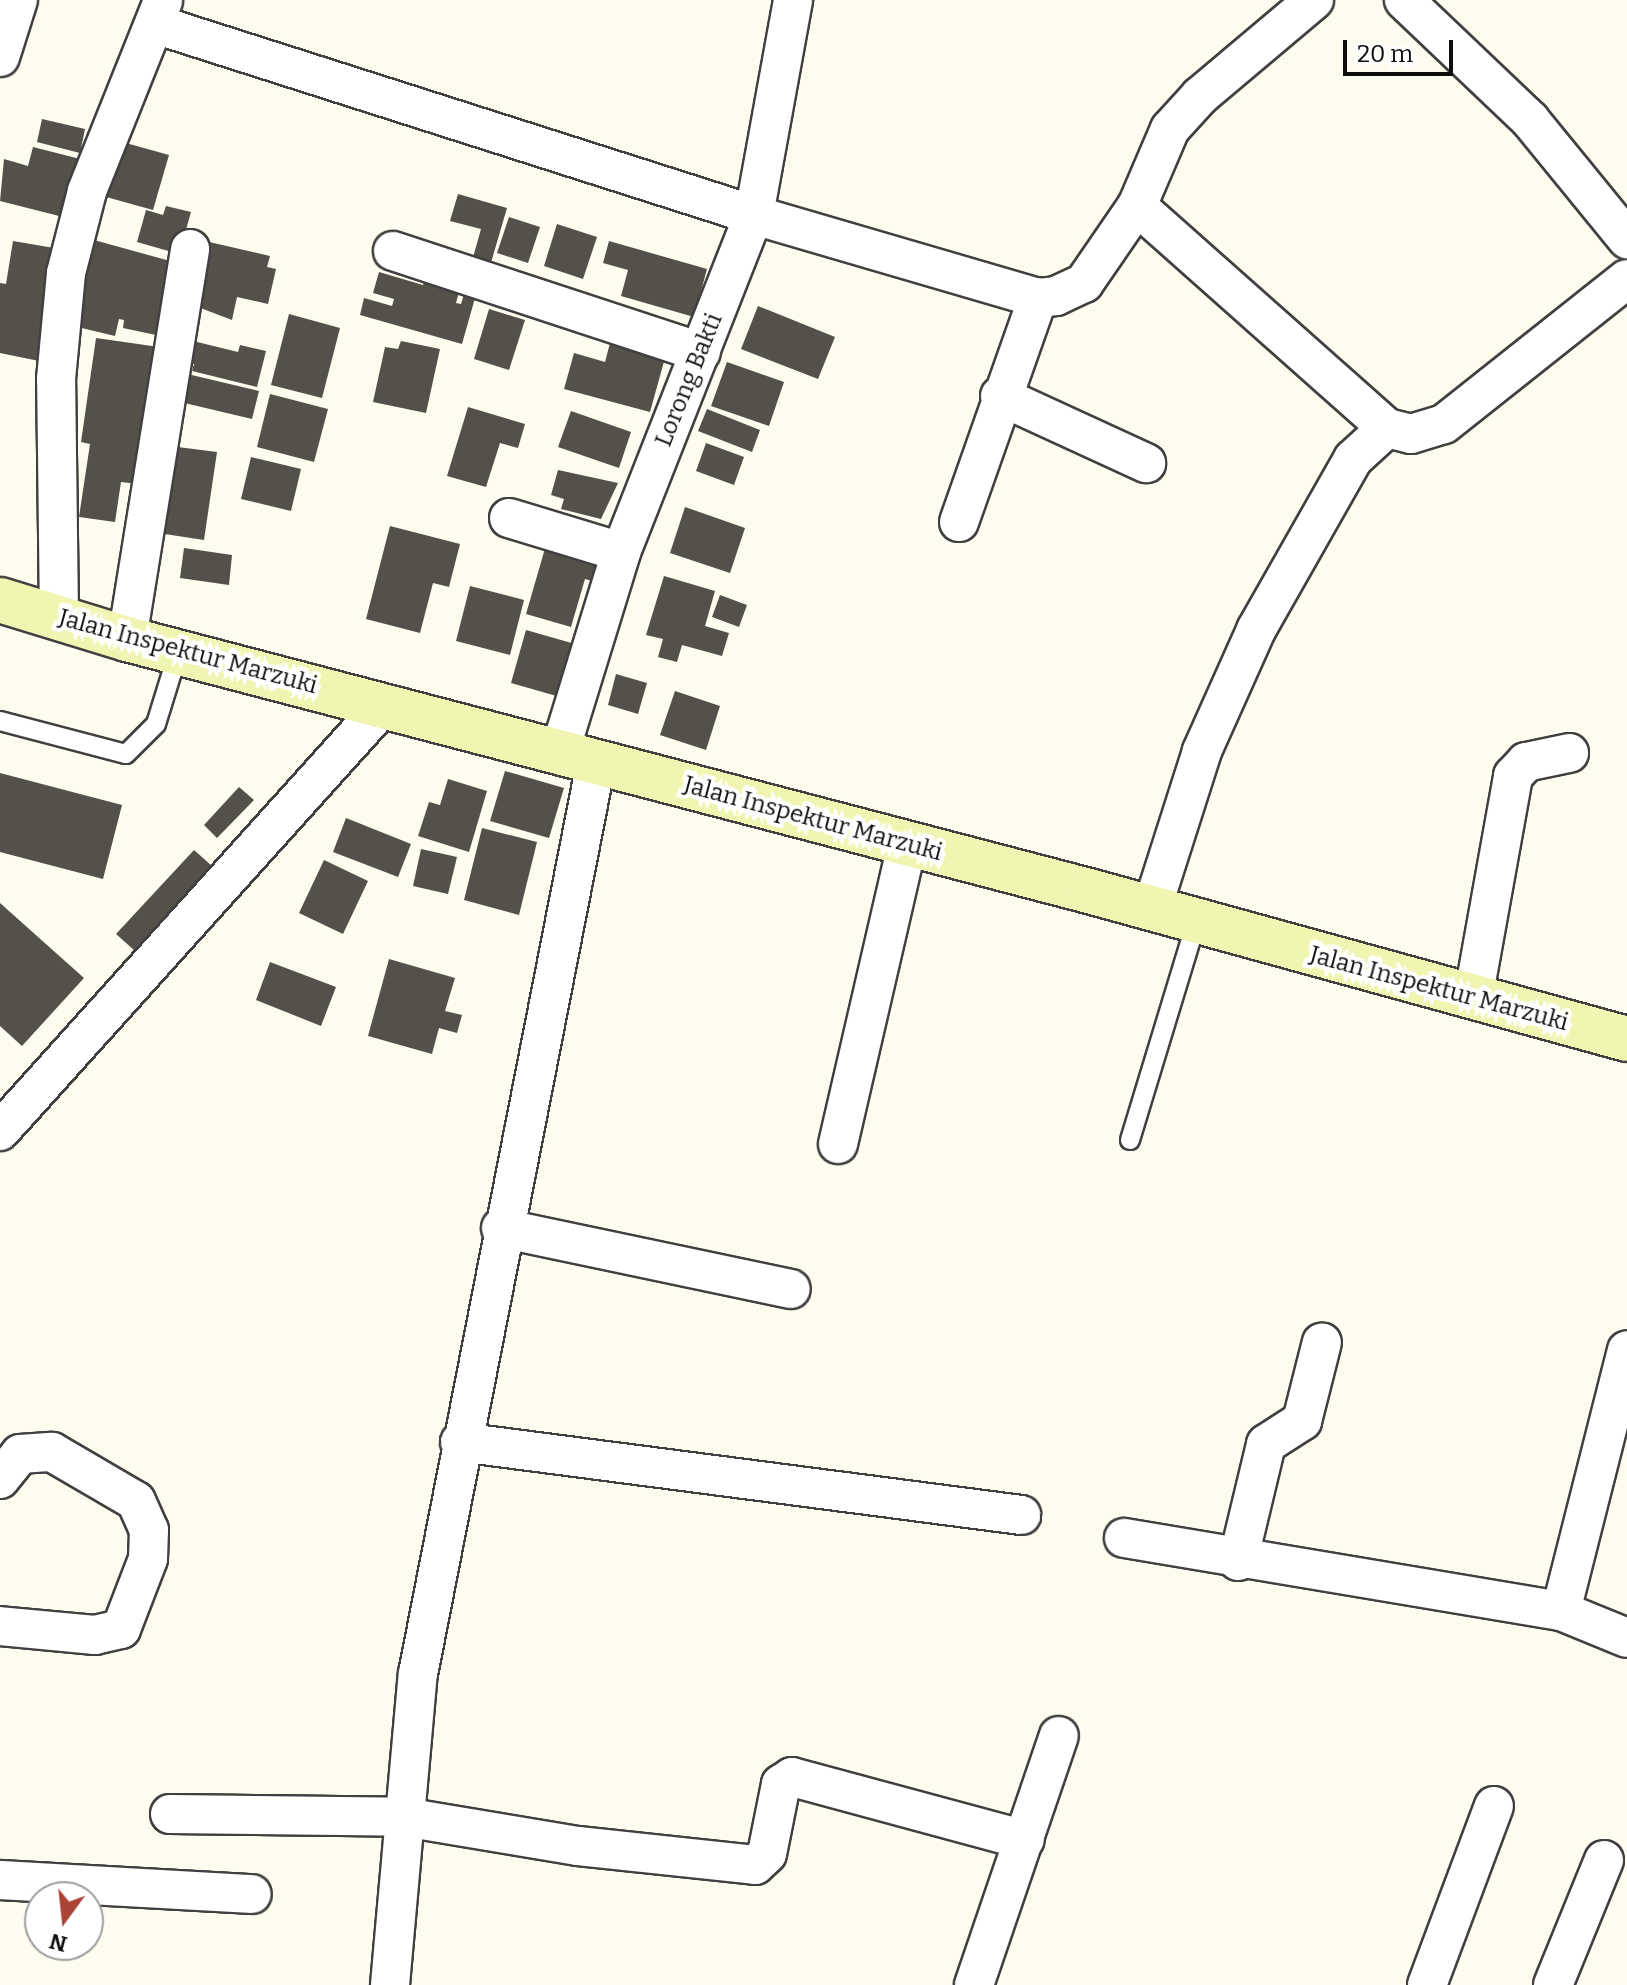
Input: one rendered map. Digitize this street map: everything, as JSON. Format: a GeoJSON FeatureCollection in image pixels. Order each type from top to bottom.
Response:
{"type":"FeatureCollection","features":[{"type":"Feature","properties":{"kind":"street"},"geometry":{"type":"LineString","coordinates":[[0,57],[18,0]]}},
{"type":"Feature","properties":{"kind":"street","name":"Lorong Bakti"},"geometry":{"type":"LineString","coordinates":[[390,1985],[418,1674],[501,1228],[577,758],[621,552],[754,215],[793,0]]}},
{"type":"Feature","properties":{"kind":"street"},"geometry":{"type":"LineString","coordinates":[[59,617],[56,379],[66,273],[87,191],[159,12],[754,215],[1038,298],[1056,296],[1084,283],[1137,206],[1170,129],[1200,96],[1314,0]]}},
{"type":"Feature","properties":{"kind":"street"},"geometry":{"type":"LineString","coordinates":[[1404,0],[1530,120],[1627,239]]}},
{"type":"Feature","properties":{"kind":"street"},"geometry":{"type":"LineString","coordinates":[[1137,206],[1387,428],[1411,434],[1444,424],[1627,279]]}},
{"type":"Feature","properties":{"kind":"street"},"geometry":{"type":"LineString","coordinates":[[127,639],[190,249]]}},
{"type":"Feature","properties":{"kind":"street"},"geometry":{"type":"LineString","coordinates":[[393,251],[701,352]]}},
{"type":"Feature","properties":{"kind":"street"},"geometry":{"type":"LineString","coordinates":[[959,522],[1000,396],[1038,298]]}},
{"type":"Feature","properties":{"kind":"street"},"geometry":{"type":"LineString","coordinates":[[1000,396],[1146,463]]}},
{"type":"Feature","properties":{"kind":"street"},"geometry":{"type":"LineString","coordinates":[[1152,908],[1202,751],[1256,630],[1353,459],[1387,428]]}},
{"type":"Feature","properties":{"kind":"street"},"geometry":{"type":"LineString","coordinates":[[509,518],[621,552]]}},
{"type":"Feature","properties":{"kind":"street","name":"Jalan Inspektur Marzuki"},"geometry":{"type":"LineString","coordinates":[[0,600],[127,639],[179,650],[1152,908],[1196,923],[1627,1039]]}},
{"type":"Feature","properties":{"kind":"street"},"geometry":{"type":"LineString","coordinates":[[0,1131],[383,706]]}},
{"type":"Feature","properties":{"kind":"street"},"geometry":{"type":"LineString","coordinates":[[1473,999],[1513,776],[1526,762],[1569,753]]}},
{"type":"Feature","properties":{"kind":"street"},"geometry":{"type":"LineString","coordinates":[[838,1144],[907,844]]}},
{"type":"Feature","properties":{"kind":"street"},"geometry":{"type":"LineString","coordinates":[[501,1228],[791,1289]]}},
{"type":"Feature","properties":{"kind":"street"},"geometry":{"type":"LineString","coordinates":[[1238,1561],[1266,1444],[1302,1421],[1322,1342]]}},
{"type":"Feature","properties":{"kind":"street"},"geometry":{"type":"LineString","coordinates":[[1561,1611],[1627,1350]]}},
{"type":"Feature","properties":{"kind":"street"},"geometry":{"type":"LineString","coordinates":[[460,1442],[1021,1515]]}},
{"type":"Feature","properties":{"kind":"street"},"geometry":{"type":"LineString","coordinates":[[0,1479],[20,1454],[52,1452],[136,1501],[149,1530],[148,1559],[121,1629],[95,1635],[0,1626]]}},
{"type":"Feature","properties":{"kind":"street"},"geometry":{"type":"LineString","coordinates":[[1124,1538],[1238,1561],[1561,1611],[1627,1638]]}},
{"type":"Feature","properties":{"kind":"street"},"geometry":{"type":"LineString","coordinates":[[974,1985],[1059,1736]]}},
{"type":"Feature","properties":{"kind":"street"},"geometry":{"type":"LineString","coordinates":[[170,1814],[404,1817],[578,1846],[755,1865],[767,1854],[781,1784],[792,1777],[1025,1840]]}},
{"type":"Feature","properties":{"kind":"street"},"geometry":{"type":"LineString","coordinates":[[1427,1985],[1494,1806]]}},
{"type":"Feature","properties":{"kind":"street"},"geometry":{"type":"LineString","coordinates":[[1553,1985],[1604,1860]]}},
{"type":"Feature","properties":{"kind":"street"},"geometry":{"type":"LineString","coordinates":[[0,1880],[252,1894]]}},
{"type":"Feature","properties":{"kind":"lane"},"geometry":{"type":"LineString","coordinates":[[0,721],[126,754],[156,724],[179,650]]}},
{"type":"Feature","properties":{"kind":"lane"},"geometry":{"type":"LineString","coordinates":[[1130,1140],[1196,923]]}},
{"type":"Feature","properties":{"kind":"building"},"geometry":{"type":"Polygon","coordinates":[[[42,119],[85,129],[80,153],[37,142],[42,119]]]}},
{"type":"Feature","properties":{"kind":"building"},"geometry":{"type":"Polygon","coordinates":[[[115,140],[169,155],[153,210],[99,195],[115,140]]]}},
{"type":"Feature","properties":{"kind":"building"},"geometry":{"type":"Polygon","coordinates":[[[33,147],[88,161],[71,219],[0,201],[4,159],[28,166],[33,147]]]}},
{"type":"Feature","properties":{"kind":"building"},"geometry":{"type":"Polygon","coordinates":[[[458,194],[507,208],[490,266],[472,261],[481,229],[450,221],[458,194]]]}},
{"type":"Feature","properties":{"kind":"building"},"geometry":{"type":"Polygon","coordinates":[[[166,206],[191,212],[179,254],[137,242],[146,210],[163,215],[166,206]]]}},
{"type":"Feature","properties":{"kind":"building"},"geometry":{"type":"Polygon","coordinates":[[[509,217],[540,227],[528,263],[497,253],[509,217]]]}},
{"type":"Feature","properties":{"kind":"building"},"geometry":{"type":"Polygon","coordinates":[[[557,224],[597,237],[583,279],[544,266],[557,224]]]}},
{"type":"Feature","properties":{"kind":"building"},"geometry":{"type":"Polygon","coordinates":[[[94,240],[181,264],[156,335],[123,328],[124,320],[119,319],[115,336],[69,325],[82,263],[88,264],[94,240]]]}},
{"type":"Feature","properties":{"kind":"building"},"geometry":{"type":"Polygon","coordinates":[[[13,241],[60,249],[39,361],[0,353],[0,283],[6,284],[13,241]]]}},
{"type":"Feature","properties":{"kind":"building"},"geometry":{"type":"Polygon","coordinates":[[[205,241],[270,256],[267,267],[276,269],[268,304],[237,297],[232,320],[190,304],[205,241]]]}},
{"type":"Feature","properties":{"kind":"building"},"geometry":{"type":"Polygon","coordinates":[[[609,241],[707,269],[694,317],[621,296],[628,270],[603,263],[609,241]]]}},
{"type":"Feature","properties":{"kind":"building"},"geometry":{"type":"Polygon","coordinates":[[[379,272],[423,285],[426,275],[461,285],[456,303],[461,304],[466,288],[477,291],[462,344],[360,315],[364,298],[392,306],[394,299],[373,293],[379,272]]]}},
{"type":"Feature","properties":{"kind":"building"},"geometry":{"type":"Polygon","coordinates":[[[758,306],[835,337],[818,379],[741,349],[758,306]]]}},
{"type":"Feature","properties":{"kind":"building"},"geometry":{"type":"Polygon","coordinates":[[[489,309],[525,320],[509,370],[474,359],[489,309]]]}},
{"type":"Feature","properties":{"kind":"building"},"geometry":{"type":"Polygon","coordinates":[[[289,314],[340,328],[322,398],[271,385],[289,314]]]}},
{"type":"Feature","properties":{"kind":"building"},"geometry":{"type":"Polygon","coordinates":[[[96,338],[159,347],[138,484],[121,482],[115,522],[79,517],[90,444],[81,442],[96,338]]]}},
{"type":"Feature","properties":{"kind":"building"},"geometry":{"type":"Polygon","coordinates":[[[189,340],[238,352],[240,345],[266,351],[257,387],[192,371],[194,364],[184,361],[189,340]]]}},
{"type":"Feature","properties":{"kind":"building"},"geometry":{"type":"Polygon","coordinates":[[[401,341],[440,349],[426,413],[373,402],[385,347],[398,349],[401,341]]]}},
{"type":"Feature","properties":{"kind":"building"},"geometry":{"type":"Polygon","coordinates":[[[610,343],[665,358],[650,412],[564,389],[574,353],[605,362],[610,343]]]}},
{"type":"Feature","properties":{"kind":"building"},"geometry":{"type":"Polygon","coordinates":[[[727,362],[784,382],[769,426],[711,406],[727,362]]]}},
{"type":"Feature","properties":{"kind":"building"},"geometry":{"type":"Polygon","coordinates":[[[179,372],[259,391],[252,419],[172,400],[179,372]]]}},
{"type":"Feature","properties":{"kind":"building"},"geometry":{"type":"Polygon","coordinates":[[[270,394],[328,409],[314,462],[257,447],[270,394]]]}},
{"type":"Feature","properties":{"kind":"building"},"geometry":{"type":"Polygon","coordinates":[[[468,407],[525,424],[518,448],[500,443],[486,487],[447,476],[468,407]]]}},
{"type":"Feature","properties":{"kind":"building"},"geometry":{"type":"Polygon","coordinates":[[[707,409],[760,430],[752,452],[698,431],[707,409]]]}},
{"type":"Feature","properties":{"kind":"building"},"geometry":{"type":"Polygon","coordinates":[[[571,411],[631,432],[619,468],[558,447],[571,411]]]}},
{"type":"Feature","properties":{"kind":"building"},"geometry":{"type":"Polygon","coordinates":[[[706,443],[744,457],[734,485],[696,471],[706,443]]]}},
{"type":"Feature","properties":{"kind":"building"},"geometry":{"type":"Polygon","coordinates":[[[170,446],[217,452],[204,540],[158,533],[170,446]]]}},
{"type":"Feature","properties":{"kind":"building"},"geometry":{"type":"Polygon","coordinates":[[[251,457],[301,469],[291,511],[241,499],[251,457]]]}},
{"type":"Feature","properties":{"kind":"building"},"geometry":{"type":"Polygon","coordinates":[[[558,470],[618,483],[601,519],[561,509],[564,499],[551,495],[558,470]]]}},
{"type":"Feature","properties":{"kind":"building"},"geometry":{"type":"Polygon","coordinates":[[[685,507],[745,528],[730,573],[670,553],[685,507]]]}},
{"type":"Feature","properties":{"kind":"building"},"geometry":{"type":"Polygon","coordinates":[[[390,526],[460,544],[449,587],[433,583],[420,633],[366,619],[390,526]]]}},
{"type":"Feature","properties":{"kind":"building"},"geometry":{"type":"Polygon","coordinates":[[[546,545],[605,562],[599,583],[585,579],[571,627],[526,614],[546,545]]]}},
{"type":"Feature","properties":{"kind":"building"},"geometry":{"type":"Polygon","coordinates":[[[184,548],[232,555],[229,585],[180,578],[184,548]]]}},
{"type":"Feature","properties":{"kind":"building"},"geometry":{"type":"Polygon","coordinates":[[[664,576],[715,591],[705,626],[729,633],[722,656],[682,645],[677,662],[658,657],[663,639],[646,635],[664,576]]]}},
{"type":"Feature","properties":{"kind":"building"},"geometry":{"type":"Polygon","coordinates":[[[470,586],[524,600],[510,655],[456,641],[470,586]]]}},
{"type":"Feature","properties":{"kind":"building"},"geometry":{"type":"Polygon","coordinates":[[[720,595],[747,605],[739,627],[712,617],[720,595]]]}},
{"type":"Feature","properties":{"kind":"building"},"geometry":{"type":"Polygon","coordinates":[[[526,630],[575,644],[560,697],[511,683],[526,630]]]}},
{"type":"Feature","properties":{"kind":"building"},"geometry":{"type":"Polygon","coordinates":[[[616,674],[647,683],[638,714],[608,705],[616,674]]]}},
{"type":"Feature","properties":{"kind":"building"},"geometry":{"type":"Polygon","coordinates":[[[675,691],[720,706],[706,750],[660,735],[675,691]]]}},
{"type":"Feature","properties":{"kind":"building"},"geometry":{"type":"Polygon","coordinates":[[[505,771],[564,788],[549,838],[490,821],[505,771]]]}},
{"type":"Feature","properties":{"kind":"building"},"geometry":{"type":"Polygon","coordinates":[[[0,773],[122,805],[103,879],[0,852],[0,773]]]}},
{"type":"Feature","properties":{"kind":"building"},"geometry":{"type":"Polygon","coordinates":[[[448,779],[487,791],[469,852],[418,836],[429,802],[440,805],[448,779]]]}},
{"type":"Feature","properties":{"kind":"building"},"geometry":{"type":"Polygon","coordinates":[[[239,787],[254,800],[217,838],[204,825],[239,787]]]}},
{"type":"Feature","properties":{"kind":"building"},"geometry":{"type":"Polygon","coordinates":[[[346,818],[411,844],[398,877],[333,852],[346,818]]]}},
{"type":"Feature","properties":{"kind":"building"},"geometry":{"type":"Polygon","coordinates":[[[482,828],[537,842],[519,915],[464,900],[482,828]]]}},
{"type":"Feature","properties":{"kind":"building"},"geometry":{"type":"Polygon","coordinates":[[[421,849],[457,857],[448,894],[413,886],[421,849]]]}},
{"type":"Feature","properties":{"kind":"building"},"geometry":{"type":"Polygon","coordinates":[[[194,850],[212,866],[134,950],[116,934],[194,850]]]}},
{"type":"Feature","properties":{"kind":"building"},"geometry":{"type":"Polygon","coordinates":[[[324,860],[368,881],[343,934],[299,913],[324,860]]]}},
{"type":"Feature","properties":{"kind":"building"},"geometry":{"type":"Polygon","coordinates":[[[0,903],[84,978],[22,1046],[0,1026],[0,903]]]}},
{"type":"Feature","properties":{"kind":"building"},"geometry":{"type":"Polygon","coordinates":[[[389,959],[455,978],[445,1011],[462,1015],[457,1033],[439,1028],[432,1054],[368,1036],[389,959]]]}},
{"type":"Feature","properties":{"kind":"building"},"geometry":{"type":"Polygon","coordinates":[[[270,962],[336,987],[321,1026],[256,1000],[270,962]]]}}]}
